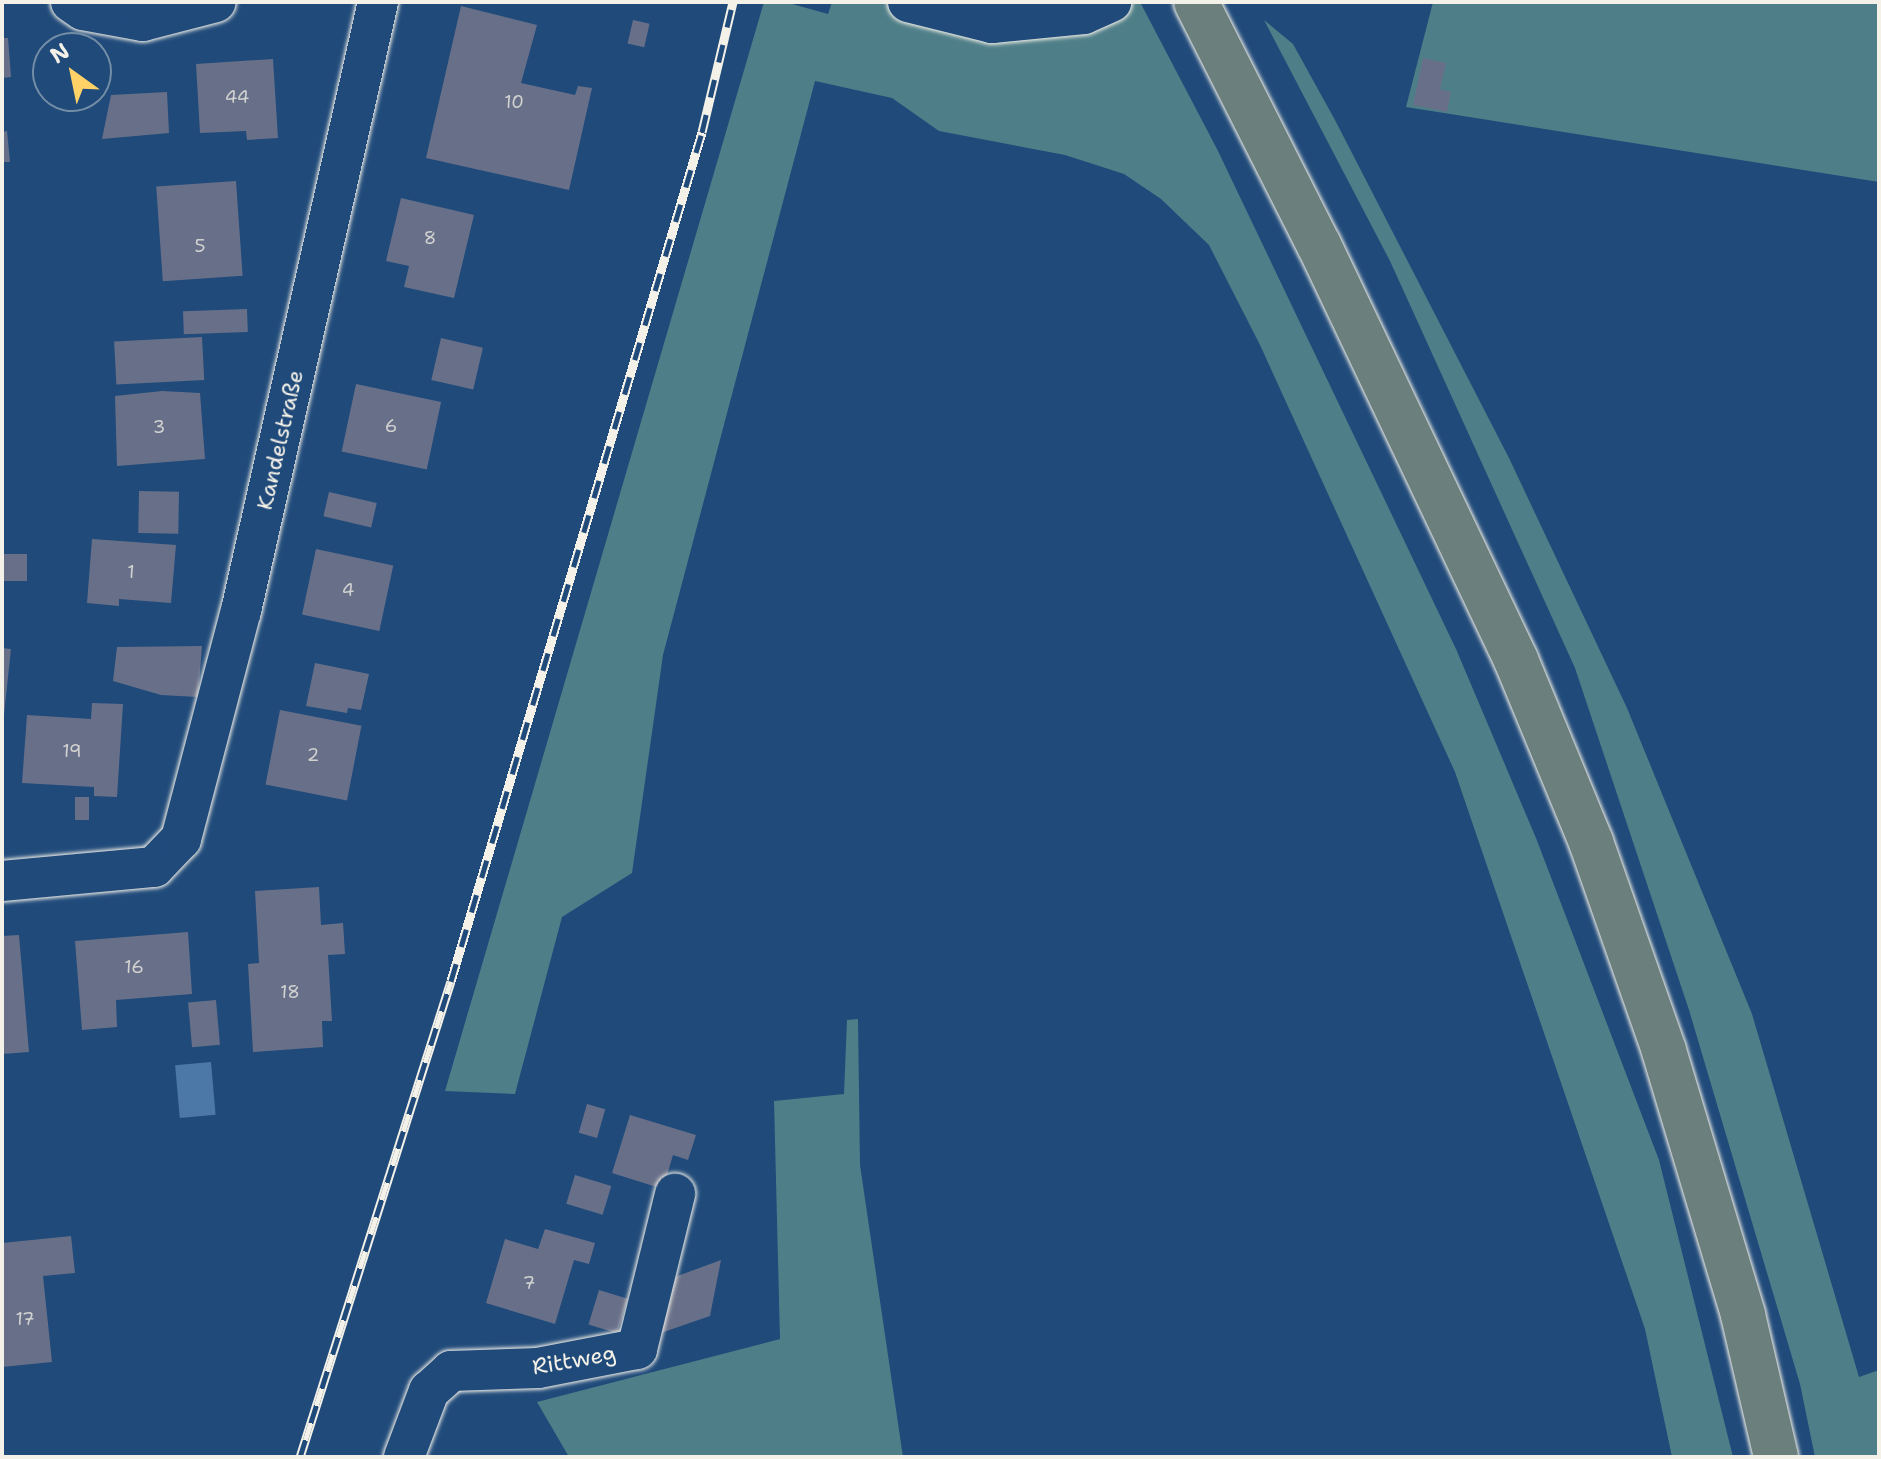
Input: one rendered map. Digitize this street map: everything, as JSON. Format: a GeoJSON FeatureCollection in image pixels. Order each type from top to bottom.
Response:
{"type":"FeatureCollection","features":[{"type":"Feature","properties":{"kind":"highway"},"geometry":{"type":"LineString","coordinates":[[1196,2],[1319,245],[1516,660],[1591,842],[1664,1051],[1743,1315],[1776,1457]]}},
{"type":"Feature","properties":{"kind":"street"},"geometry":{"type":"LineString","coordinates":[[71,2],[83,10],[143,21],[216,2]]}},
{"type":"Feature","properties":{"kind":"street","name":"Kandelstraße"},"geometry":{"type":"LineString","coordinates":[[2,881],[154,867],[181,839],[241,611],[378,2]]}},
{"type":"Feature","properties":{"kind":"street"},"geometry":{"type":"LineString","coordinates":[[908,2],[992,23],[1084,14],[1111,2]]}},
{"type":"Feature","properties":{"kind":"street","name":"Rittweg"},"geometry":{"type":"LineString","coordinates":[[404,1457],[429,1391],[451,1371],[538,1368],[637,1349],[675,1194]]}},
{"type":"Feature","properties":{"kind":"green space"},"geometry":{"type":"Polygon","coordinates":[[[764,2],[785,2],[828,14],[832,2],[1140,2],[1217,149],[1456,649],[1536,838],[1659,1160],[1733,1457],[1672,1457],[1645,1329],[1455,772],[1260,345],[1209,245],[1161,199],[1124,174],[1065,155],[939,131],[892,98],[815,81],[663,655],[632,873],[562,917],[515,1094],[445,1091],[764,2]]]}},
{"type":"Feature","properties":{"kind":"green space"},"geometry":{"type":"Polygon","coordinates":[[[1433,2],[1879,2],[1879,182],[1406,107],[1433,2]]]}},
{"type":"Feature","properties":{"kind":"green space"},"geometry":{"type":"Polygon","coordinates":[[[1264,20],[1293,44],[1335,120],[1509,458],[1627,708],[1752,1014],[1859,1377],[1879,1370],[1879,1457],[1815,1457],[1800,1384],[1689,1010],[1575,668],[1390,261],[1264,20]]]}},
{"type":"Feature","properties":{"kind":"green space"},"geometry":{"type":"Polygon","coordinates":[[[858,1019],[860,1165],[903,1457],[569,1457],[537,1402],[780,1339],[774,1101],[844,1094],[847,1020],[858,1019]]]}},
{"type":"Feature","properties":{"kind":"water"},"geometry":{"type":"Polygon","coordinates":[[[211,1062],[216,1115],[180,1118],[175,1065],[211,1062]]]}},
{"type":"Feature","properties":{"kind":"building"},"geometry":{"type":"Polygon","coordinates":[[[461,6],[537,25],[521,83],[575,95],[578,86],[592,88],[569,190],[426,158],[461,6]]]}},
{"type":"Feature","properties":{"kind":"building"},"geometry":{"type":"Polygon","coordinates":[[[633,20],[650,24],[644,47],[628,43],[633,20]]]}},
{"type":"Feature","properties":{"kind":"building"},"geometry":{"type":"Polygon","coordinates":[[[2,38],[8,38],[11,77],[2,78],[2,38]]]}},
{"type":"Feature","properties":{"kind":"building"},"geometry":{"type":"Polygon","coordinates":[[[1423,58],[1446,63],[1440,89],[1451,92],[1447,112],[1413,105],[1423,58]]]}},
{"type":"Feature","properties":{"kind":"building"},"geometry":{"type":"Polygon","coordinates":[[[273,59],[278,138],[247,140],[246,131],[200,133],[196,64],[273,59]]]}},
{"type":"Feature","properties":{"kind":"building"},"geometry":{"type":"Polygon","coordinates":[[[167,92],[169,133],[102,139],[108,112],[112,112],[112,95],[167,92]]]}},
{"type":"Feature","properties":{"kind":"building"},"geometry":{"type":"Polygon","coordinates":[[[7,131],[10,162],[2,162],[2,132],[7,131]]]}},
{"type":"Feature","properties":{"kind":"building"},"geometry":{"type":"Polygon","coordinates":[[[236,181],[243,276],[163,281],[156,187],[236,181]]]}},
{"type":"Feature","properties":{"kind":"building"},"geometry":{"type":"Polygon","coordinates":[[[401,198],[474,215],[454,298],[404,287],[409,266],[386,261],[401,198]]]}},
{"type":"Feature","properties":{"kind":"building"},"geometry":{"type":"Polygon","coordinates":[[[247,309],[248,332],[184,334],[183,311],[247,309]]]}},
{"type":"Feature","properties":{"kind":"building"},"geometry":{"type":"Polygon","coordinates":[[[202,337],[204,380],[116,385],[114,342],[202,337]]]}},
{"type":"Feature","properties":{"kind":"building"},"geometry":{"type":"Polygon","coordinates":[[[441,338],[483,348],[473,390],[431,380],[441,338]]]}},
{"type":"Feature","properties":{"kind":"building"},"geometry":{"type":"Polygon","coordinates":[[[356,384],[441,402],[427,470],[342,451],[356,384]]]}},
{"type":"Feature","properties":{"kind":"building"},"geometry":{"type":"Polygon","coordinates":[[[162,391],[200,393],[205,459],[117,466],[115,396],[162,391]]]}},
{"type":"Feature","properties":{"kind":"building"},"geometry":{"type":"Polygon","coordinates":[[[139,491],[179,492],[178,534],[138,533],[139,491]]]}},
{"type":"Feature","properties":{"kind":"building"},"geometry":{"type":"Polygon","coordinates":[[[329,492],[377,503],[371,527],[323,516],[329,492]]]}},
{"type":"Feature","properties":{"kind":"building"},"geometry":{"type":"Polygon","coordinates":[[[92,539],[176,545],[171,603],[119,599],[119,606],[87,603],[92,539]]]}},
{"type":"Feature","properties":{"kind":"building"},"geometry":{"type":"Polygon","coordinates":[[[316,549],[393,565],[379,631],[302,615],[316,549]]]}},
{"type":"Feature","properties":{"kind":"building"},"geometry":{"type":"Polygon","coordinates":[[[2,554],[27,554],[27,581],[2,581],[2,554]]]}},
{"type":"Feature","properties":{"kind":"building"},"geometry":{"type":"Polygon","coordinates":[[[202,646],[198,697],[161,695],[113,681],[117,647],[202,646]]]}},
{"type":"Feature","properties":{"kind":"building"},"geometry":{"type":"Polygon","coordinates":[[[2,648],[11,649],[2,714],[2,648]]]}},
{"type":"Feature","properties":{"kind":"building"},"geometry":{"type":"Polygon","coordinates":[[[315,663],[369,674],[361,710],[348,708],[347,713],[306,706],[315,663]]]}},
{"type":"Feature","properties":{"kind":"building"},"geometry":{"type":"Polygon","coordinates":[[[92,703],[123,704],[117,797],[94,796],[94,787],[22,783],[27,715],[91,719],[92,703]]]}},
{"type":"Feature","properties":{"kind":"building"},"geometry":{"type":"Polygon","coordinates":[[[280,710],[361,726],[347,800],[265,785],[280,710]]]}},
{"type":"Feature","properties":{"kind":"building"},"geometry":{"type":"Polygon","coordinates":[[[75,797],[89,797],[89,820],[75,820],[75,797]]]}},
{"type":"Feature","properties":{"kind":"building"},"geometry":{"type":"Polygon","coordinates":[[[319,887],[321,925],[343,923],[345,954],[328,955],[332,1021],[322,1021],[323,1047],[253,1052],[248,964],[259,963],[255,891],[319,887]]]}},
{"type":"Feature","properties":{"kind":"building"},"geometry":{"type":"Polygon","coordinates":[[[188,932],[192,994],[116,1000],[117,1027],[82,1030],[75,941],[188,932]]]}},
{"type":"Feature","properties":{"kind":"building"},"geometry":{"type":"Polygon","coordinates":[[[19,935],[29,1052],[2,1054],[2,936],[19,935]]]}},
{"type":"Feature","properties":{"kind":"building"},"geometry":{"type":"Polygon","coordinates":[[[216,1000],[220,1045],[192,1047],[188,1002],[216,1000]]]}},
{"type":"Feature","properties":{"kind":"building"},"geometry":{"type":"Polygon","coordinates":[[[587,1104],[605,1109],[597,1138],[579,1133],[587,1104]]]}},
{"type":"Feature","properties":{"kind":"building"},"geometry":{"type":"Polygon","coordinates":[[[630,1115],[696,1135],[688,1160],[673,1155],[663,1189],[612,1173],[630,1115]]]}},
{"type":"Feature","properties":{"kind":"building"},"geometry":{"type":"Polygon","coordinates":[[[575,1175],[611,1186],[603,1215],[566,1204],[575,1175]]]}},
{"type":"Feature","properties":{"kind":"building"},"geometry":{"type":"Polygon","coordinates":[[[545,1229],[595,1243],[589,1264],[574,1260],[555,1324],[486,1303],[505,1239],[538,1249],[545,1229]]]}},
{"type":"Feature","properties":{"kind":"building"},"geometry":{"type":"Polygon","coordinates":[[[71,1236],[75,1273],[43,1276],[52,1362],[2,1367],[2,1243],[71,1236]]]}},
{"type":"Feature","properties":{"kind":"building"},"geometry":{"type":"Polygon","coordinates":[[[721,1260],[710,1316],[652,1336],[664,1281],[721,1260]]]}},
{"type":"Feature","properties":{"kind":"building"},"geometry":{"type":"Polygon","coordinates":[[[599,1290],[628,1299],[617,1333],[588,1324],[599,1290]]]}},
{"type":"Feature","properties":{"kind":"railway"},"geometry":{"type":"LineString","coordinates":[[300,1457],[451,981],[702,132],[733,2]]}}]}
